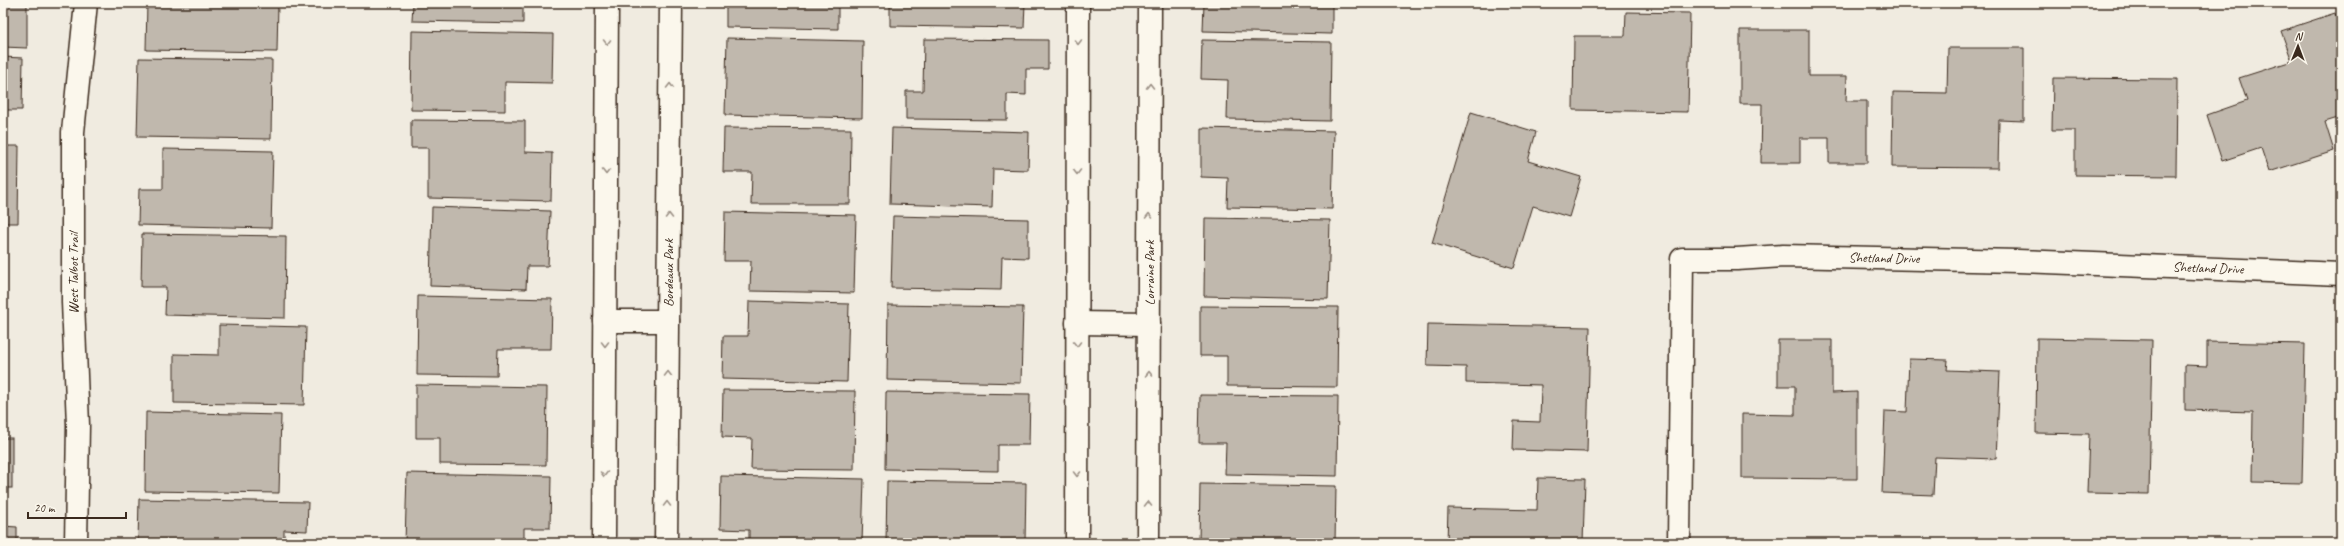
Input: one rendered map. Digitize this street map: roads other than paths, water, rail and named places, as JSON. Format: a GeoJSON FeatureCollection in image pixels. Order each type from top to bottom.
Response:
{"type":"FeatureCollection","features":[{"type":"Feature","properties":{"kind":"street","name":"West Talbot Trail"},"geometry":{"type":"LineString","coordinates":[[76,543],[78,425],[73,302],[73,132],[86,3]]}},
{"type":"Feature","properties":{"kind":"street"},"geometry":{"type":"LineString","coordinates":[[604,543],[607,3]]}},
{"type":"Feature","properties":{"kind":"street","name":"Bordeaux Park"},"geometry":{"type":"LineString","coordinates":[[666,543],[671,3]]}},
{"type":"Feature","properties":{"kind":"street"},"geometry":{"type":"LineString","coordinates":[[1077,543],[1078,3]]}},
{"type":"Feature","properties":{"kind":"street","name":"Lorraine Park"},"geometry":{"type":"LineString","coordinates":[[1148,543],[1150,3]]}},
{"type":"Feature","properties":{"kind":"street","name":"Shetland Drive"},"geometry":{"type":"LineString","coordinates":[[1679,543],[1678,514],[1682,259],[1737,259],[1783,256],[2018,261],[2341,274]]}},
{"type":"Feature","properties":{"kind":"street"},"geometry":{"type":"LineString","coordinates":[[605,321],[668,322]]}},
{"type":"Feature","properties":{"kind":"street"},"geometry":{"type":"LineString","coordinates":[[1077,323],[1149,324]]}}]}
